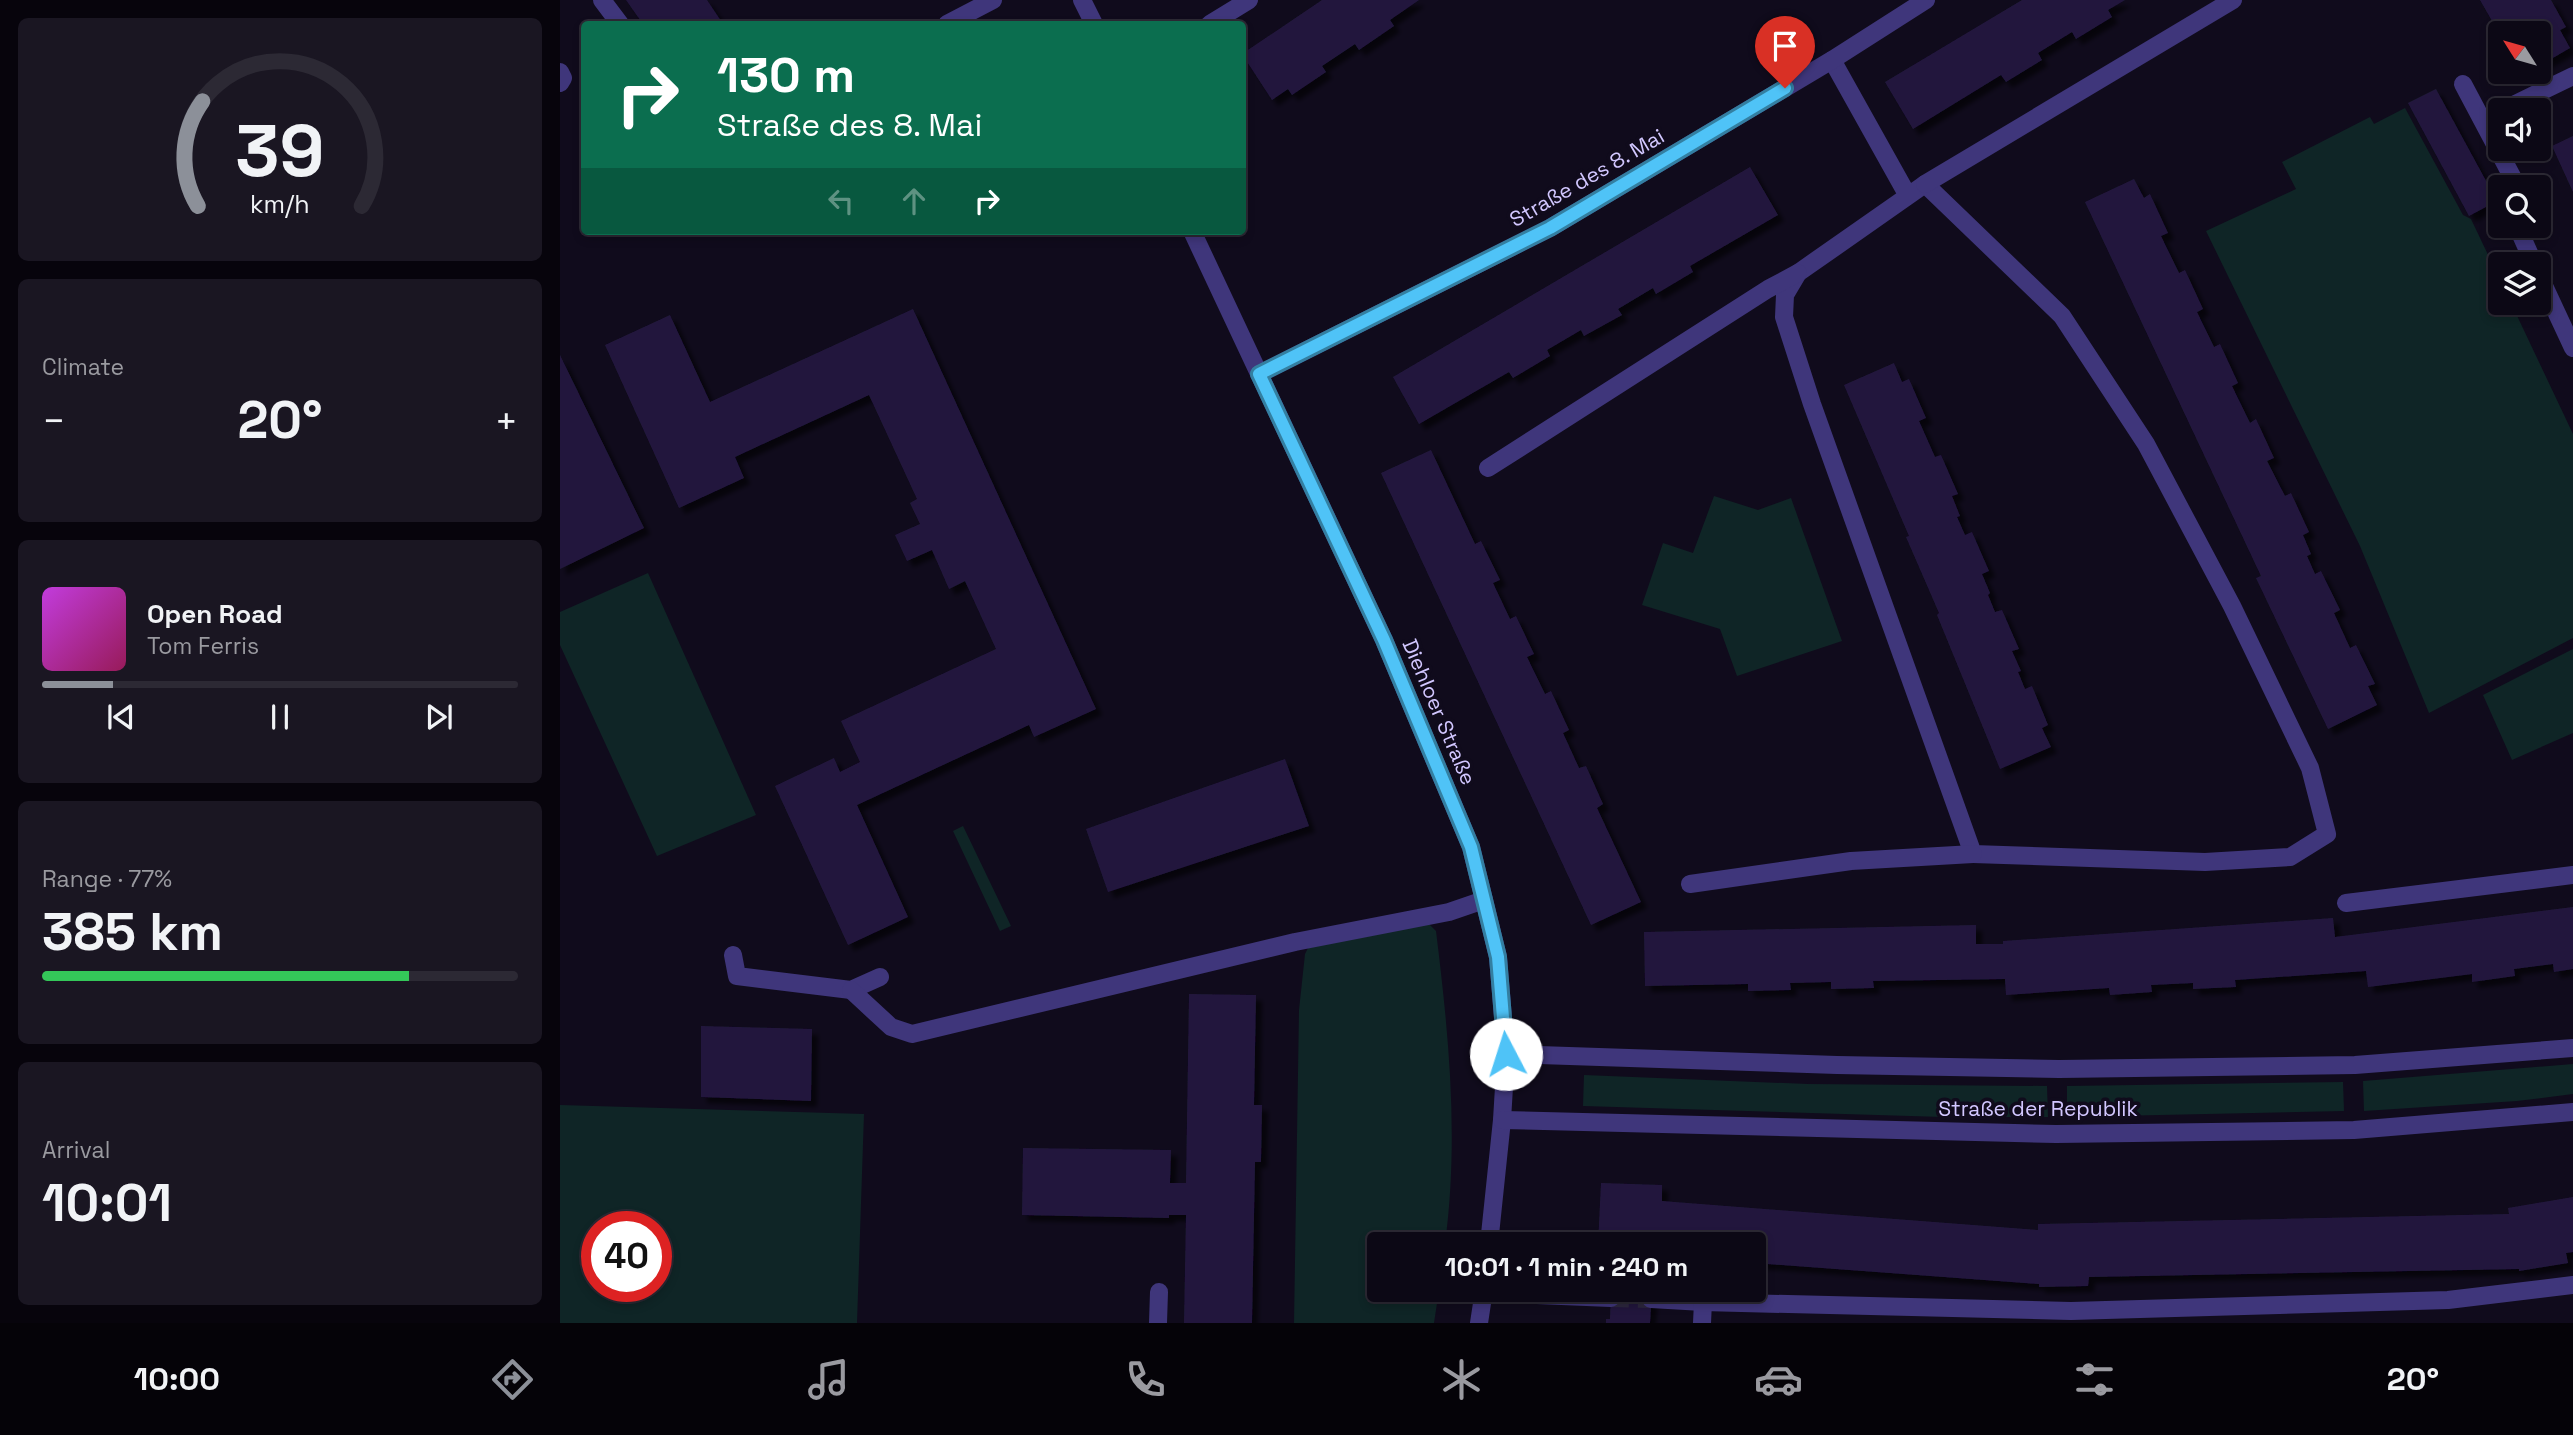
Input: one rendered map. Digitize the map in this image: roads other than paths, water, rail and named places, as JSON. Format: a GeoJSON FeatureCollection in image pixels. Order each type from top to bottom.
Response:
{"type":"FeatureCollection","features":[{"type":"Feature","properties":{"kind":"street"},"geometry":{"type":"LineString","coordinates":[[602,0],[618,21]]}},
{"type":"Feature","properties":{"kind":"street"},"geometry":{"type":"LineString","coordinates":[[953,21],[992,0]]}},
{"type":"Feature","properties":{"kind":"street"},"geometry":{"type":"LineString","coordinates":[[1082,0],[1092,21]]}},
{"type":"Feature","properties":{"kind":"street"},"geometry":{"type":"LineString","coordinates":[[1215,21],[1250,0]]}},
{"type":"Feature","properties":{"kind":"street","name":"Straße des 8. Mai"},"geometry":{"type":"LineString","coordinates":[[1259,374],[1550,228],[1832,60],[1926,0]]}},
{"type":"Feature","properties":{"kind":"street"},"geometry":{"type":"LineString","coordinates":[[1488,468],[1768,289],[1798,274],[1925,184],[2233,0]]}},
{"type":"Feature","properties":{"kind":"street"},"geometry":{"type":"LineString","coordinates":[[1832,60],[1908,196]]}},
{"type":"Feature","properties":{"kind":"street"},"geometry":{"type":"LineString","coordinates":[[560,72],[563,78],[560,83]]}},
{"type":"Feature","properties":{"kind":"street"},"geometry":{"type":"LineString","coordinates":[[2528,98],[2573,76]]}},
{"type":"Feature","properties":{"kind":"street"},"geometry":{"type":"LineString","coordinates":[[2463,84],[2510,175]]}},
{"type":"Feature","properties":{"kind":"street"},"geometry":{"type":"LineString","coordinates":[[2483,120],[2488,118]]}},
{"type":"Feature","properties":{"kind":"street"},"geometry":{"type":"LineString","coordinates":[[1690,884],[1851,861],[1973,854],[2205,862],[2290,857],[2327,834],[2310,768],[2231,606],[2146,444],[2063,316],[1925,184]]}},
{"type":"Feature","properties":{"kind":"street","name":"Diehloer Straße"},"geometry":{"type":"LineString","coordinates":[[1194,235],[1389,652],[1471,847],[1498,957],[1506,1054],[1503,1120],[1490,1232]]}},
{"type":"Feature","properties":{"kind":"street"},"geometry":{"type":"LineString","coordinates":[[1798,274],[1785,295],[1784,317],[1812,404],[1973,854]]}},
{"type":"Feature","properties":{"kind":"street"},"geometry":{"type":"LineString","coordinates":[[2551,301],[2573,348]]}},
{"type":"Feature","properties":{"kind":"street"},"geometry":{"type":"LineString","coordinates":[[2346,903],[2573,875]]}},
{"type":"Feature","properties":{"kind":"street"},"geometry":{"type":"LineString","coordinates":[[851,990],[891,1027],[912,1034],[1295,942],[1449,912],[1484,900]]}},
{"type":"Feature","properties":{"kind":"street"},"geometry":{"type":"LineString","coordinates":[[733,955],[737,976],[851,990],[880,977]]}},
{"type":"Feature","properties":{"kind":"street","name":"Straße der Republik"},"geometry":{"type":"LineString","coordinates":[[1506,1054],[2059,1069],[2356,1065],[2573,1048]]}},
{"type":"Feature","properties":{"kind":"street","name":"Straße der Republik"},"geometry":{"type":"LineString","coordinates":[[1503,1120],[2056,1135],[2354,1130],[2573,1112]]}},
{"type":"Feature","properties":{"kind":"street"},"geometry":{"type":"LineString","coordinates":[[1702,1323],[1703,1302],[2071,1317],[2448,1300],[2573,1285]]}},
{"type":"Feature","properties":{"kind":"street"},"geometry":{"type":"LineString","coordinates":[[1158,1323],[1159,1292]]}},
{"type":"Feature","properties":{"kind":"street"},"geometry":{"type":"LineString","coordinates":[[1479,1323],[1482,1302]]}}]}
